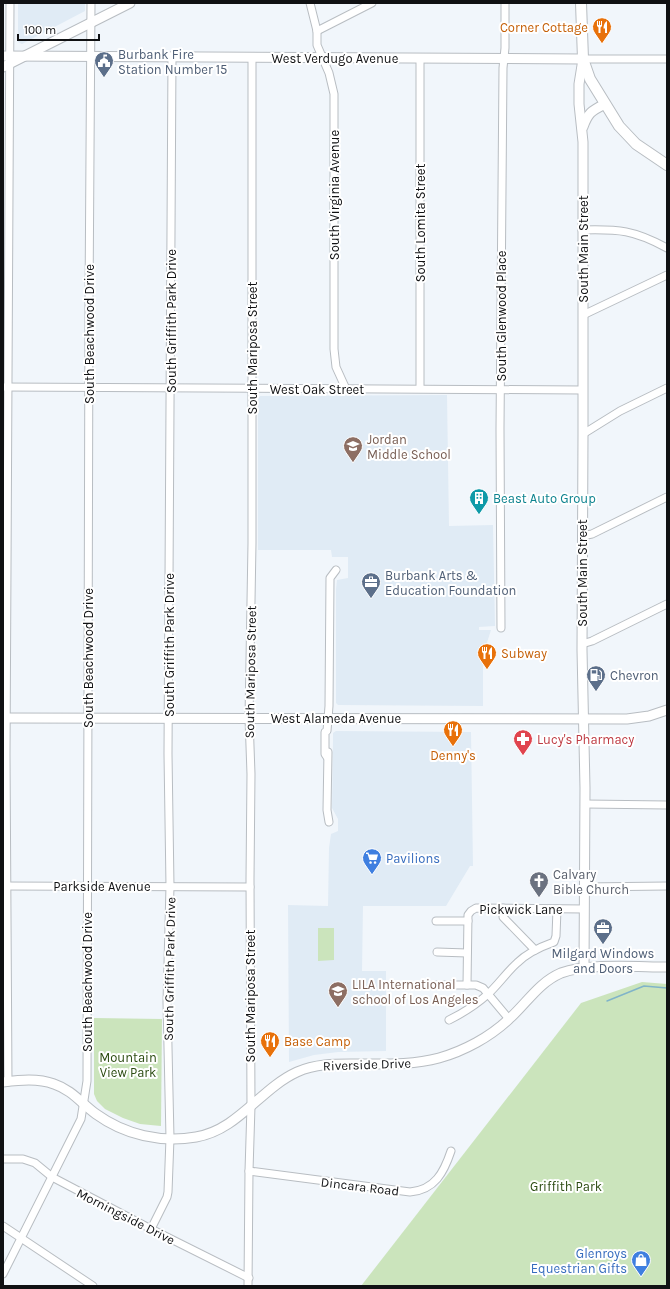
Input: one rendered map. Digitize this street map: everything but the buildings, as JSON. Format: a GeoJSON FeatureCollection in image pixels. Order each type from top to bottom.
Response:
{"type":"FeatureCollection","features":[{"type":"Feature","properties":{"kind":"main road"},"geometry":{"type":"LineString","coordinates":[[23,57],[130,3]]}},
{"type":"Feature","properties":{"kind":"main road"},"geometry":{"type":"LineString","coordinates":[[581,3],[583,59],[590,79],[618,126],[636,144],[667,165]]}},
{"type":"Feature","properties":{"kind":"main road","name":"West Verdugo Avenue"},"geometry":{"type":"LineString","coordinates":[[6,61],[23,57],[583,59]]}},
{"type":"Feature","properties":{"kind":"main road","name":"South Main Street"},"geometry":{"type":"LineString","coordinates":[[583,59],[579,84],[579,104],[582,131],[582,644],[585,804],[584,968]]}},
{"type":"Feature","properties":{"kind":"main road","name":"South Main Street"},"geometry":{"type":"LineString","coordinates":[[582,131],[586,118],[590,112],[605,104]]}},
{"type":"Feature","properties":{"kind":"main road","name":"West Alameda Avenue"},"geometry":{"type":"LineString","coordinates":[[5,718],[583,719],[633,718],[648,716],[667,710]]}},
{"type":"Feature","properties":{"kind":"main road","name":"Riverside Drive"},"geometry":{"type":"LineString","coordinates":[[6,1082],[38,1080],[53,1084],[62,1088],[106,1120],[130,1132],[150,1137],[170,1138],[187,1138],[207,1135],[230,1124],[280,1082],[306,1069],[331,1064],[413,1063],[440,1058],[471,1045],[502,1026],[543,984],[562,973],[584,968],[667,967]]}},
{"type":"Feature","properties":{"kind":"street"},"geometry":{"type":"LineString","coordinates":[[6,1082],[6,61],[10,3]]}},
{"type":"Feature","properties":{"kind":"street","name":"South Beachwood Drive"},"geometry":{"type":"LineString","coordinates":[[3,1274],[81,1119],[87,1081],[89,388],[92,3]]}},
{"type":"Feature","properties":{"kind":"street","name":"South Virginia Avenue"},"geometry":{"type":"LineString","coordinates":[[310,3],[317,31],[317,46],[329,73],[334,94],[334,349],[336,367],[346,389]]}},
{"type":"Feature","properties":{"kind":"street"},"geometry":{"type":"LineString","coordinates":[[317,31],[372,3]]}},
{"type":"Feature","properties":{"kind":"street","name":"South Glenwood Place"},"geometry":{"type":"LineString","coordinates":[[501,628],[501,389],[505,3]]}},
{"type":"Feature","properties":{"kind":"street","name":"South Griffith Park Drive"},"geometry":{"type":"LineString","coordinates":[[151,1229],[167,1197],[170,1138],[167,1002],[170,886],[169,718],[172,57]]}},
{"type":"Feature","properties":{"kind":"street","name":"South Mariposa Street"},"geometry":{"type":"LineString","coordinates":[[248,1282],[251,1106],[251,774],[249,718],[252,543],[252,58]]}},
{"type":"Feature","properties":{"kind":"street","name":"South Lomita Street"},"geometry":{"type":"LineString","coordinates":[[420,58],[420,388]]}},
{"type":"Feature","properties":{"kind":"street","name":"West Verdugo Avenue"},"geometry":{"type":"LineString","coordinates":[[583,59],[667,60]]}},
{"type":"Feature","properties":{"kind":"street"},"geometry":{"type":"LineString","coordinates":[[582,230],[613,229],[629,232],[643,236],[667,248]]}},
{"type":"Feature","properties":{"kind":"street"},"geometry":{"type":"LineString","coordinates":[[583,315],[667,275]]}},
{"type":"Feature","properties":{"kind":"street","name":"West Oak Street"},"geometry":{"type":"LineString","coordinates":[[6,387],[582,390]]}},
{"type":"Feature","properties":{"kind":"street"},"geometry":{"type":"LineString","coordinates":[[583,434],[620,411],[667,388]]}},
{"type":"Feature","properties":{"kind":"street"},"geometry":{"type":"LineString","coordinates":[[582,536],[592,534],[667,497]]}},
{"type":"Feature","properties":{"kind":"street"},"geometry":{"type":"LineString","coordinates":[[329,822],[327,810],[327,757],[325,754],[328,718],[330,578],[336,570]]}},
{"type":"Feature","properties":{"kind":"street"},"geometry":{"type":"LineString","coordinates":[[582,644],[592,641],[667,604]]}},
{"type":"Feature","properties":{"kind":"street"},"geometry":{"type":"LineString","coordinates":[[585,804],[667,805]]}},
{"type":"Feature","properties":{"kind":"street","name":"Parkside Avenue"},"geometry":{"type":"LineString","coordinates":[[5,886],[250,887]]}},
{"type":"Feature","properties":{"kind":"street"},"geometry":{"type":"LineString","coordinates":[[584,887],[667,886]]}},
{"type":"Feature","properties":{"kind":"street","name":"Pickwick Lane"},"geometry":{"type":"LineString","coordinates":[[467,985],[468,916],[471,911],[476,908],[584,909]]}},
{"type":"Feature","properties":{"kind":"street"},"geometry":{"type":"LineString","coordinates":[[503,908],[503,917],[535,950]]}},
{"type":"Feature","properties":{"kind":"street"},"geometry":{"type":"LineString","coordinates":[[449,1020],[468,1010],[488,994],[517,963],[535,950],[554,942],[556,939],[557,909]]}},
{"type":"Feature","properties":{"kind":"street"},"geometry":{"type":"LineString","coordinates":[[436,921],[468,921]]}},
{"type":"Feature","properties":{"kind":"street"},"geometry":{"type":"LineString","coordinates":[[436,952],[468,953]]}},
{"type":"Feature","properties":{"kind":"street"},"geometry":{"type":"LineString","coordinates":[[437,985],[480,986],[509,1019]]}},
{"type":"Feature","properties":{"kind":"street","name":"Dincara Road"},"geometry":{"type":"LineString","coordinates":[[249,1171],[339,1184],[419,1192],[428,1188],[435,1181],[445,1168],[451,1151]]}},
{"type":"Feature","properties":{"kind":"street","name":"Morningside Drive"},"geometry":{"type":"LineString","coordinates":[[3,1159],[23,1159],[35,1163],[52,1178],[151,1229],[248,1282]]}},
{"type":"Feature","properties":{"kind":"street"},"geometry":{"type":"LineString","coordinates":[[3,1226],[21,1240],[93,1286]]}},
{"type":"Feature","properties":{"kind":"shaded area"},"geometry":{"type":"Polygon","coordinates":[[[18,3],[85,3],[85,11],[22,44],[18,42],[18,3]]]}},
{"type":"Feature","properties":{"kind":"shaded area"},"geometry":{"type":"Polygon","coordinates":[[[447,395],[449,526],[493,525],[495,626],[479,627],[479,630],[491,630],[483,655],[483,706],[338,705],[336,703],[336,589],[337,580],[348,578],[348,557],[332,557],[331,550],[258,550],[258,399],[260,396],[447,395]]]}},
{"type":"Feature","properties":{"kind":"shaded area"},"geometry":{"type":"Polygon","coordinates":[[[336,731],[471,732],[473,866],[470,866],[446,906],[363,906],[362,971],[386,971],[386,1051],[338,1052],[314,1055],[289,1062],[288,905],[328,906],[329,848],[331,834],[338,831],[338,819],[332,808],[333,733],[336,731]]]}},
{"type":"Feature","properties":{"kind":"green space"},"geometry":{"type":"Polygon","coordinates":[[[318,928],[334,928],[334,960],[318,961],[318,928]]]}},
{"type":"Feature","properties":{"kind":"green space","name":"Griffith Park"},"geometry":{"type":"Polygon","coordinates":[[[642,982],[667,984],[667,1286],[361,1286],[581,1003],[642,982]]]}},
{"type":"Feature","properties":{"kind":"green space","name":"Mountain View Park"},"geometry":{"type":"Polygon","coordinates":[[[94,1018],[162,1019],[161,1126],[140,1124],[123,1118],[105,1109],[97,1101],[94,1094],[94,1018]]]}},
{"type":"Feature","properties":{"kind":"waterway"},"geometry":{"type":"LineString","coordinates":[[607,1001],[644,986],[667,988]]}},
{"type":"Feature","properties":{"kind":"place","name":"Corner Cottage"},"geometry":{"type":"Point","coordinates":[602,44]}},
{"type":"Feature","properties":{"kind":"place","name":"Burbank Fire Station Number 15"},"geometry":{"type":"Point","coordinates":[104,78]}},
{"type":"Feature","properties":{"kind":"place","name":"Jordan Middle School"},"geometry":{"type":"Point","coordinates":[353,463]}},
{"type":"Feature","properties":{"kind":"place","name":"Beast Auto Group"},"geometry":{"type":"Point","coordinates":[479,515]}},
{"type":"Feature","properties":{"kind":"place","name":"Burbank Arts & Education Foundation"},"geometry":{"type":"Point","coordinates":[371,599]}},
{"type":"Feature","properties":{"kind":"place","name":"Subway"},"geometry":{"type":"Point","coordinates":[487,670]}},
{"type":"Feature","properties":{"kind":"place","name":"Chevron"},"geometry":{"type":"Point","coordinates":[596,692]}},
{"type":"Feature","properties":{"kind":"place","name":"Denny's"},"geometry":{"type":"Point","coordinates":[453,747]}},
{"type":"Feature","properties":{"kind":"place","name":"Lucy's Pharmacy"},"geometry":{"type":"Point","coordinates":[523,756]}},
{"type":"Feature","properties":{"kind":"place","name":"Pavilions"},"geometry":{"type":"Point","coordinates":[372,875]}},
{"type":"Feature","properties":{"kind":"place","name":"Calvary Bible Church"},"geometry":{"type":"Point","coordinates":[539,898]}},
{"type":"Feature","properties":{"kind":"place","name":"Milgard Windows and Doors"},"geometry":{"type":"Point","coordinates":[603,945]}},
{"type":"Feature","properties":{"kind":"place","name":"LILA International school of Los Angeles"},"geometry":{"type":"Point","coordinates":[338,1008]}},
{"type":"Feature","properties":{"kind":"place","name":"Base Camp"},"geometry":{"type":"Point","coordinates":[270,1058]}},
{"type":"Feature","properties":{"kind":"place","name":"Glenroys Equestrian Gifts"},"geometry":{"type":"Point","coordinates":[641,1277]}}]}
